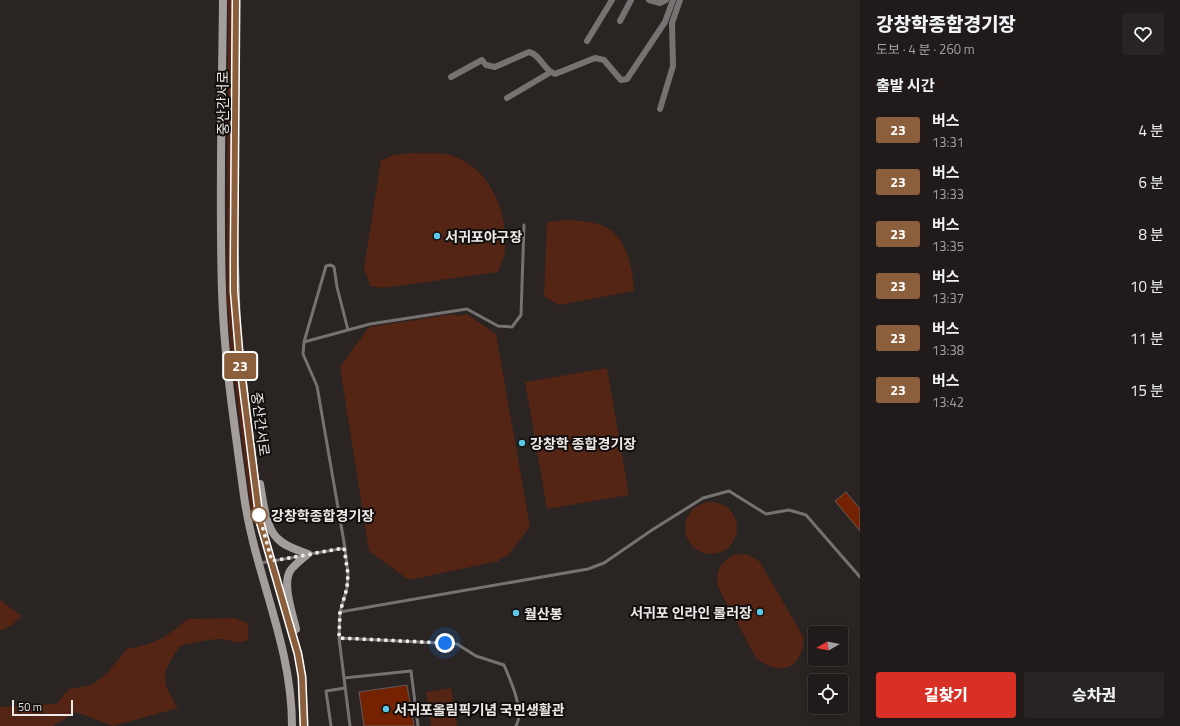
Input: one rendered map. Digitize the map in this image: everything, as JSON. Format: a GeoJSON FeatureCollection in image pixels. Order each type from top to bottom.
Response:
{"type":"FeatureCollection","features":[{"type":"Feature","properties":{"kind":"main road","name":"중산간서로"},"geometry":{"type":"LineString","coordinates":[[223,0],[221,231],[223,309],[232,404],[248,524],[272,605],[286,660],[292,705],[292,726]]}},
{"type":"Feature","properties":{"kind":"main road","name":"중산간서로"},"geometry":{"type":"LineString","coordinates":[[236,0],[234,291],[240,363],[260,522],[298,654],[302,677],[304,726]]}},
{"type":"Feature","properties":{"kind":"main road"},"geometry":{"type":"LineString","coordinates":[[253,468],[260,482],[272,530],[277,538],[285,545],[308,554],[290,572],[288,581],[288,595],[297,635],[298,654]]}},
{"type":"Feature","properties":{"kind":"street"},"geometry":{"type":"LineString","coordinates":[[587,41],[612,0]]}},
{"type":"Feature","properties":{"kind":"street"},"geometry":{"type":"LineString","coordinates":[[620,21],[631,0]]}},
{"type":"Feature","properties":{"kind":"street"},"geometry":{"type":"LineString","coordinates":[[648,0],[660,3],[666,0]]}},
{"type":"Feature","properties":{"kind":"street"},"geometry":{"type":"LineString","coordinates":[[451,77],[482,60],[486,65],[494,67],[529,52],[539,58],[551,72],[555,74],[595,58],[604,60],[621,80],[626,79],[664,22],[673,0]]}},
{"type":"Feature","properties":{"kind":"street"},"geometry":{"type":"LineString","coordinates":[[660,109],[673,66],[672,23],[680,0]]}},
{"type":"Feature","properties":{"kind":"street"},"geometry":{"type":"LineString","coordinates":[[507,98],[551,72]]}},
{"type":"Feature","properties":{"kind":"lane"},"geometry":{"type":"LineString","coordinates":[[304,342],[370,324],[467,309],[498,326],[512,327],[521,315],[524,225]]}},
{"type":"Feature","properties":{"kind":"lane"},"geometry":{"type":"LineString","coordinates":[[348,330],[338,294],[334,267],[326,266],[304,342],[303,354],[317,386],[348,574],[347,588],[340,612],[339,638],[350,726]]}},
{"type":"Feature","properties":{"kind":"lane"},"geometry":{"type":"LineString","coordinates":[[340,612],[588,569],[604,562],[703,498],[729,491],[766,514],[789,510],[806,515],[860,577]]}},
{"type":"Feature","properties":{"kind":"lane"},"geometry":{"type":"LineString","coordinates":[[259,563],[344,548]]}},
{"type":"Feature","properties":{"kind":"lane"},"geometry":{"type":"LineString","coordinates":[[339,638],[457,644],[476,656],[504,665],[517,699],[518,722],[516,726]]}},
{"type":"Feature","properties":{"kind":"lane"},"geometry":{"type":"LineString","coordinates":[[344,678],[411,671],[418,726]]}},
{"type":"Feature","properties":{"kind":"lane"},"geometry":{"type":"LineString","coordinates":[[331,726],[326,692],[345,688]]}},
{"type":"Feature","properties":{"kind":"shaded area"},"geometry":{"type":"Polygon","coordinates":[[[228,0],[232,0],[231,300],[234,346],[255,520],[252,520],[231,348],[227,301],[228,0]]]}},
{"type":"Feature","properties":{"kind":"shaded area","name":"서귀포야구장"},"geometry":{"type":"Polygon","coordinates":[[[411,153],[451,155],[465,161],[477,170],[486,181],[494,193],[500,207],[505,236],[505,251],[498,272],[383,288],[370,286],[364,268],[381,160],[394,155],[411,153]]]}},
{"type":"Feature","properties":{"kind":"shaded area"},"geometry":{"type":"Polygon","coordinates":[[[566,220],[597,224],[606,227],[613,232],[619,239],[628,255],[634,291],[558,305],[544,296],[547,222],[566,220]]]}},
{"type":"Feature","properties":{"kind":"shaded area"},"geometry":{"type":"Polygon","coordinates":[[[455,314],[456,316],[467,314],[496,334],[530,527],[507,556],[499,559],[499,561],[409,580],[369,551],[340,367],[369,327],[455,314]]]}},
{"type":"Feature","properties":{"kind":"shaded area"},"geometry":{"type":"Polygon","coordinates":[[[607,368],[629,495],[547,509],[525,382],[607,368]]]}},
{"type":"Feature","properties":{"kind":"shaded area"},"geometry":{"type":"Polygon","coordinates":[[[706,502],[716,502],[725,506],[733,514],[737,523],[737,533],[733,542],[725,550],[716,554],[706,554],[697,550],[689,542],[685,533],[685,523],[689,514],[697,506],[706,502]]]}},
{"type":"Feature","properties":{"kind":"shaded area","name":"서귀포 인라인 롤러장"},"geometry":{"type":"Polygon","coordinates":[[[737,554],[749,555],[760,562],[804,638],[799,657],[788,667],[773,667],[756,658],[718,587],[717,575],[720,566],[737,554]]]}},
{"type":"Feature","properties":{"kind":"shaded area"},"geometry":{"type":"Polygon","coordinates":[[[0,600],[22,616],[12,625],[0,631],[0,600]]]}},
{"type":"Feature","properties":{"kind":"shaded area"},"geometry":{"type":"Polygon","coordinates":[[[234,618],[248,623],[248,640],[234,642],[221,639],[200,641],[180,646],[169,664],[165,677],[168,690],[178,708],[113,726],[76,712],[53,726],[0,726],[0,707],[56,704],[69,689],[92,685],[107,673],[127,649],[145,645],[166,636],[187,619],[234,618]]]}},
{"type":"Feature","properties":{"kind":"shaded area"},"geometry":{"type":"Polygon","coordinates":[[[451,688],[457,726],[431,726],[426,692],[451,688]]]}},
{"type":"Feature","properties":{"kind":"building"},"geometry":{"type":"Polygon","coordinates":[[[846,492],[860,509],[860,531],[835,501],[846,492]]]}},
{"type":"Feature","properties":{"kind":"building","name":"서귀포올림픽기념 국민생활관"},"geometry":{"type":"Polygon","coordinates":[[[407,685],[414,726],[364,726],[359,692],[407,685]]]}},
{"type":"Feature","properties":{"kind":"bus line","name":"23"},"geometry":{"type":"LineString","coordinates":[[236,0],[234,96],[234,291],[237,332],[260,522],[298,654],[302,677],[304,726]]}},
{"type":"Feature","properties":{"kind":"place","name":"서귀포야구장"},"geometry":{"type":"Point","coordinates":[437,236]}},
{"type":"Feature","properties":{"kind":"place","name":"강창학 종합경기장"},"geometry":{"type":"Point","coordinates":[522,443]}},
{"type":"Feature","properties":{"kind":"place","name":"강창학종합경기장"},"geometry":{"type":"Point","coordinates":[259,515]}},
{"type":"Feature","properties":{"kind":"place","name":"서귀포 인라인 롤러장"},"geometry":{"type":"Point","coordinates":[760,612]}},
{"type":"Feature","properties":{"kind":"place","name":"월산봉"},"geometry":{"type":"Point","coordinates":[516,613]}},
{"type":"Feature","properties":{"kind":"place","name":"서귀포올림픽기념 국민생활관"},"geometry":{"type":"Point","coordinates":[386,709]}},
{"type":"Feature","properties":{"kind":"route"},"geometry":{"type":"LineString","coordinates":[[259,515],[272,561],[344,548],[348,574],[347,588],[340,612],[339,638],[409,640],[445,643]]}}]}
